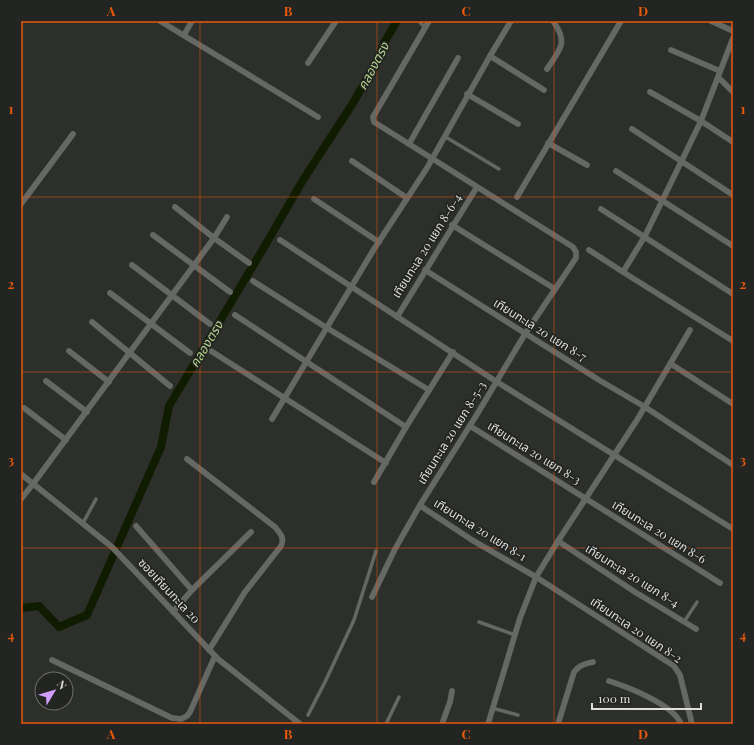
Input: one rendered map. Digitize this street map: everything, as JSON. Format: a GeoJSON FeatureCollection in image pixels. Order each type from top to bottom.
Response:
{"type":"FeatureCollection","features":[{"type":"Feature","properties":{"kind":"street"},"geometry":{"type":"LineString","coordinates":[[160,21],[318,117]]}},
{"type":"Feature","properties":{"kind":"street"},"geometry":{"type":"LineString","coordinates":[[184,35],[192,21]]}},
{"type":"Feature","properties":{"kind":"street"},"geometry":{"type":"LineString","coordinates":[[308,63],[336,21]]}},
{"type":"Feature","properties":{"kind":"street","name":"เทียนทะเล 20 แยก 8-5-3"},"geometry":{"type":"LineString","coordinates":[[424,497],[470,426],[525,334],[576,258],[576,252],[573,247],[374,122],[373,117],[429,21]]}},
{"type":"Feature","properties":{"kind":"street"},"geometry":{"type":"LineString","coordinates":[[272,419],[379,242],[432,158],[467,94],[511,21]]}},
{"type":"Feature","properties":{"kind":"street"},"geometry":{"type":"LineString","coordinates":[[547,69],[558,51],[562,38],[559,29],[553,21]]}},
{"type":"Feature","properties":{"kind":"street"},"geometry":{"type":"LineString","coordinates":[[517,197],[620,21]]}},
{"type":"Feature","properties":{"kind":"street"},"geometry":{"type":"LineString","coordinates":[[711,21],[733,31]]}},
{"type":"Feature","properties":{"kind":"street"},"geometry":{"type":"LineString","coordinates":[[623,272],[663,200],[701,121],[733,38]]}},
{"type":"Feature","properties":{"kind":"street"},"geometry":{"type":"LineString","coordinates":[[671,50],[719,74],[733,92]]}},
{"type":"Feature","properties":{"kind":"street"},"geometry":{"type":"LineString","coordinates":[[490,56],[544,90]]}},
{"type":"Feature","properties":{"kind":"street"},"geometry":{"type":"LineString","coordinates":[[409,144],[458,58]]}},
{"type":"Feature","properties":{"kind":"street"},"geometry":{"type":"LineString","coordinates":[[650,92],[701,121],[733,142]]}},
{"type":"Feature","properties":{"kind":"street"},"geometry":{"type":"LineString","coordinates":[[467,94],[518,124]]}},
{"type":"Feature","properties":{"kind":"street"},"geometry":{"type":"LineString","coordinates":[[632,129],[733,195]]}},
{"type":"Feature","properties":{"kind":"street"},"geometry":{"type":"LineString","coordinates":[[21,204],[73,134]]}},
{"type":"Feature","properties":{"kind":"street"},"geometry":{"type":"LineString","coordinates":[[548,143],[587,165]]}},
{"type":"Feature","properties":{"kind":"street"},"geometry":{"type":"LineString","coordinates":[[352,161],[407,198]]}},
{"type":"Feature","properties":{"kind":"street"},"geometry":{"type":"LineString","coordinates":[[616,171],[733,246]]}},
{"type":"Feature","properties":{"kind":"street","name":"เทียนทะเล 20 แยก 8-6-4"},"geometry":{"type":"LineString","coordinates":[[397,317],[452,225],[477,187]]}},
{"type":"Feature","properties":{"kind":"street"},"geometry":{"type":"LineString","coordinates":[[314,198],[379,242]]}},
{"type":"Feature","properties":{"kind":"street"},"geometry":{"type":"LineString","coordinates":[[174,207],[214,238],[250,263]]}},
{"type":"Feature","properties":{"kind":"street"},"geometry":{"type":"LineString","coordinates":[[601,209],[733,294]]}},
{"type":"Feature","properties":{"kind":"street"},"geometry":{"type":"LineString","coordinates":[[21,499],[34,484],[194,266],[227,217]]}},
{"type":"Feature","properties":{"kind":"street"},"geometry":{"type":"LineString","coordinates":[[452,225],[555,289]]}},
{"type":"Feature","properties":{"kind":"street"},"geometry":{"type":"LineString","coordinates":[[153,235],[230,292]]}},
{"type":"Feature","properties":{"kind":"street"},"geometry":{"type":"LineString","coordinates":[[280,240],[497,382],[733,529]]}},
{"type":"Feature","properties":{"kind":"street"},"geometry":{"type":"LineString","coordinates":[[589,250],[733,341]]}},
{"type":"Feature","properties":{"kind":"street"},"geometry":{"type":"LineString","coordinates":[[132,265],[210,324]]}},
{"type":"Feature","properties":{"kind":"street","name":"เทียนทะเล 20 แยก 8-7"},"geometry":{"type":"LineString","coordinates":[[425,270],[525,334],[644,407],[733,465]]}},
{"type":"Feature","properties":{"kind":"street"},"geometry":{"type":"LineString","coordinates":[[253,281],[429,390]]}},
{"type":"Feature","properties":{"kind":"street"},"geometry":{"type":"LineString","coordinates":[[110,293],[190,353]]}},
{"type":"Feature","properties":{"kind":"street"},"geometry":{"type":"LineString","coordinates":[[235,315],[406,427]]}},
{"type":"Feature","properties":{"kind":"street"},"geometry":{"type":"LineString","coordinates":[[92,322],[170,386]]}},
{"type":"Feature","properties":{"kind":"street"},"geometry":{"type":"LineString","coordinates":[[488,724],[520,618],[536,578],[671,364],[690,330]]}},
{"type":"Feature","properties":{"kind":"street"},"geometry":{"type":"LineString","coordinates":[[69,351],[108,382]]}},
{"type":"Feature","properties":{"kind":"street"},"geometry":{"type":"LineString","coordinates":[[211,351],[386,463]]}},
{"type":"Feature","properties":{"kind":"street"},"geometry":{"type":"LineString","coordinates":[[374,482],[406,427],[453,352]]}},
{"type":"Feature","properties":{"kind":"street"},"geometry":{"type":"LineString","coordinates":[[671,364],[733,404]]}},
{"type":"Feature","properties":{"kind":"street"},"geometry":{"type":"LineString","coordinates":[[46,381],[87,412]]}},
{"type":"Feature","properties":{"kind":"street"},"geometry":{"type":"LineString","coordinates":[[24,408],[66,440]]}},
{"type":"Feature","properties":{"kind":"street","name":"เทียนทะเล 20 แยก 8-3"},"geometry":{"type":"LineString","coordinates":[[470,426],[547,473],[586,500]]}},
{"type":"Feature","properties":{"kind":"street"},"geometry":{"type":"LineString","coordinates":[[187,459],[275,527],[283,538],[281,546],[245,592],[209,650]]}},
{"type":"Feature","properties":{"kind":"street","name":"ซอยเทียนทะเล 20"},"geometry":{"type":"LineString","coordinates":[[21,474],[112,547],[215,656],[302,724]]}},
{"type":"Feature","properties":{"kind":"street","name":"เทียนทะเล 20 แยก 8-1"},"geometry":{"type":"LineString","coordinates":[[424,497],[420,505],[425,509],[472,540],[536,578]]}},
{"type":"Feature","properties":{"kind":"street","name":"เทียนทะเล 20 แยก 8-6"},"geometry":{"type":"LineString","coordinates":[[586,500],[720,583]]}},
{"type":"Feature","properties":{"kind":"street"},"geometry":{"type":"LineString","coordinates":[[372,597],[395,549],[420,505]]}},
{"type":"Feature","properties":{"kind":"street"},"geometry":{"type":"LineString","coordinates":[[136,526],[192,590]]}},
{"type":"Feature","properties":{"kind":"street"},"geometry":{"type":"LineString","coordinates":[[173,612],[192,590],[251,532]]}},
{"type":"Feature","properties":{"kind":"street","name":"เทียนทะเล 20 แยก 8-4"},"geometry":{"type":"LineString","coordinates":[[558,541],[635,592],[696,628]]}},
{"type":"Feature","properties":{"kind":"street","name":"เทียนทะเล 20 แยก 8-2"},"geometry":{"type":"LineString","coordinates":[[536,578],[674,666],[680,675],[692,724]]}},
{"type":"Feature","properties":{"kind":"street"},"geometry":{"type":"LineString","coordinates":[[52,660],[172,718],[181,719],[187,716],[190,712],[215,656]]}},
{"type":"Feature","properties":{"kind":"street"},"geometry":{"type":"LineString","coordinates":[[558,724],[574,672],[583,664],[593,662]]}},
{"type":"Feature","properties":{"kind":"street"},"geometry":{"type":"LineString","coordinates":[[610,681],[633,689],[663,706],[674,713],[681,724]]}},
{"type":"Feature","properties":{"kind":"street"},"geometry":{"type":"LineString","coordinates":[[442,724],[450,702],[452,691]]}},
{"type":"Feature","properties":{"kind":"lane"},"geometry":{"type":"LineString","coordinates":[[420,21],[424,28]]}},
{"type":"Feature","properties":{"kind":"lane"},"geometry":{"type":"LineString","coordinates":[[444,136],[499,169]]}},
{"type":"Feature","properties":{"kind":"lane"},"geometry":{"type":"LineString","coordinates":[[83,523],[96,499]]}},
{"type":"Feature","properties":{"kind":"lane"},"geometry":{"type":"LineString","coordinates":[[308,715],[354,620],[376,551]]}},
{"type":"Feature","properties":{"kind":"lane"},"geometry":{"type":"LineString","coordinates":[[684,622],[698,602]]}},
{"type":"Feature","properties":{"kind":"lane"},"geometry":{"type":"LineString","coordinates":[[479,622],[515,635]]}},
{"type":"Feature","properties":{"kind":"lane"},"geometry":{"type":"LineString","coordinates":[[386,724],[399,697]]}},
{"type":"Feature","properties":{"kind":"lane"},"geometry":{"type":"LineString","coordinates":[[492,708],[518,715]]}},
{"type":"Feature","properties":{"kind":"waterway","name":"คลองตรง"},"geometry":{"type":"LineString","coordinates":[[21,608],[39,606],[59,627],[87,615],[161,447],[169,406],[303,180],[353,103],[377,61],[384,43],[397,21]]}}]}
